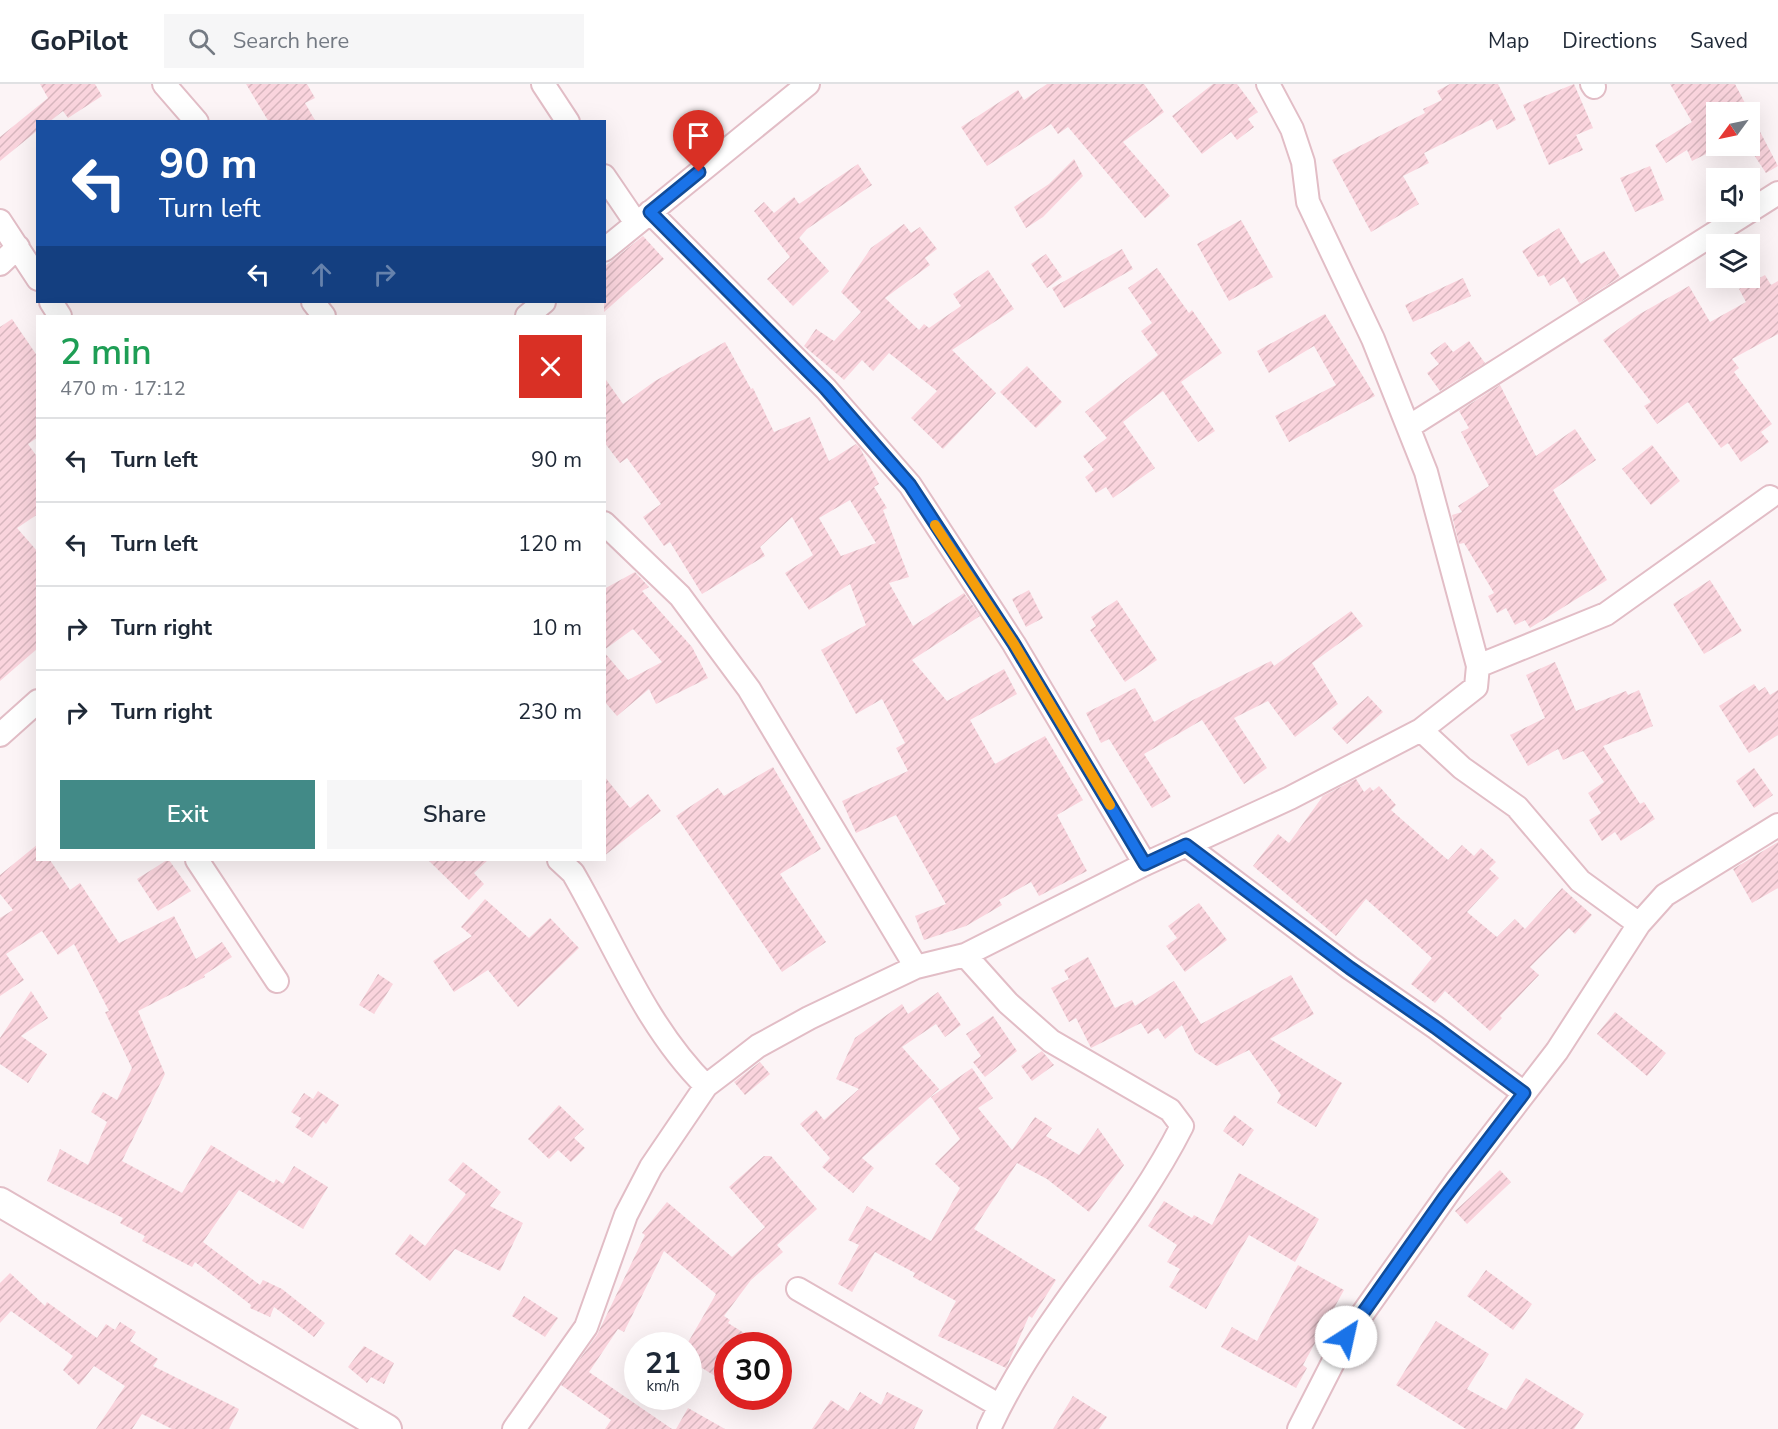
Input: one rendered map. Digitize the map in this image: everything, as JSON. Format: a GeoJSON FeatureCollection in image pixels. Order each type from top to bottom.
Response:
{"type":"FeatureCollection","features":[{"type":"Feature","properties":{"kind":"street"},"geometry":{"type":"LineString","coordinates":[[164,84],[195,120]]}},
{"type":"Feature","properties":{"kind":"street"},"geometry":{"type":"LineString","coordinates":[[543,84],[567,120]]}},
{"type":"Feature","properties":{"kind":"street"},"geometry":{"type":"LineString","coordinates":[[606,248],[808,84]]}},
{"type":"Feature","properties":{"kind":"street"},"geometry":{"type":"LineString","coordinates":[[514,1429],[586,1327],[626,1215],[675,1129],[706,1086],[758,1046],[809,1018],[916,967],[965,955],[1145,864],[1290,798],[1421,730],[1476,687],[1478,666],[1426,472],[1410,426],[1373,339],[1308,202],[1303,162],[1292,129],[1268,84]]}},
{"type":"Feature","properties":{"kind":"street"},"geometry":{"type":"LineString","coordinates":[[606,178],[643,217],[826,389],[910,485],[1014,644],[1145,864]]}},
{"type":"Feature","properties":{"kind":"street"},"geometry":{"type":"LineString","coordinates":[[1410,426],[1778,193]]}},
{"type":"Feature","properties":{"kind":"street"},"geometry":{"type":"LineString","coordinates":[[0,221],[36,276]]}},
{"type":"Feature","properties":{"kind":"street"},"geometry":{"type":"LineString","coordinates":[[0,264],[18,247]]}},
{"type":"Feature","properties":{"kind":"street"},"geometry":{"type":"LineString","coordinates":[[314,303],[323,315]]}},
{"type":"Feature","properties":{"kind":"street"},"geometry":{"type":"LineString","coordinates":[[528,315],[543,303]]}},
{"type":"Feature","properties":{"kind":"street"},"geometry":{"type":"LineString","coordinates":[[1478,666],[1606,614],[1770,497]]}},
{"type":"Feature","properties":{"kind":"street"},"geometry":{"type":"LineString","coordinates":[[606,525],[680,596],[749,689],[916,967]]}},
{"type":"Feature","properties":{"kind":"street"},"geometry":{"type":"LineString","coordinates":[[0,735],[36,703]]}},
{"type":"Feature","properties":{"kind":"street"},"geometry":{"type":"LineString","coordinates":[[1421,730],[1462,768],[1517,807],[1580,881],[1639,924]]}},
{"type":"Feature","properties":{"kind":"street"},"geometry":{"type":"LineString","coordinates":[[1299,1429],[1346,1337],[1442,1201],[1557,1051],[1639,924],[1665,895],[1778,825]]}},
{"type":"Feature","properties":{"kind":"street"},"geometry":{"type":"LineString","coordinates":[[1186,845],[1350,968],[1524,1093]]}},
{"type":"Feature","properties":{"kind":"street"},"geometry":{"type":"LineString","coordinates":[[198,861],[277,981]]}},
{"type":"Feature","properties":{"kind":"street"},"geometry":{"type":"LineString","coordinates":[[560,861],[573,873],[638,992],[675,1051],[706,1086]]}},
{"type":"Feature","properties":{"kind":"street"},"geometry":{"type":"LineString","coordinates":[[965,955],[1008,1003],[1051,1041],[1170,1110],[1182,1126],[1163,1162],[1052,1321],[999,1406],[989,1429]]}},
{"type":"Feature","properties":{"kind":"street"},"geometry":{"type":"LineString","coordinates":[[0,1202],[387,1429]]}},
{"type":"Feature","properties":{"kind":"street"},"geometry":{"type":"LineString","coordinates":[[798,1289],[999,1406]]}},
{"type":"Feature","properties":{"kind":"building"},"geometry":{"type":"Polygon","coordinates":[[[40,84],[95,84],[102,96],[68,118],[63,111],[52,120],[36,120],[36,132],[0,161],[0,137],[48,98],[40,84]]]}},
{"type":"Feature","properties":{"kind":"building"},"geometry":{"type":"Polygon","coordinates":[[[246,84],[307,84],[315,98],[305,103],[315,120],[268,120],[246,84]]]}},
{"type":"Feature","properties":{"kind":"building"},"geometry":{"type":"Polygon","coordinates":[[[1047,84],[1144,84],[1164,112],[1123,142],[1170,196],[1145,218],[1068,127],[1058,134],[1051,124],[987,166],[961,127],[1018,90],[1024,100],[1047,84]]]}},
{"type":"Feature","properties":{"kind":"building"},"geometry":{"type":"Polygon","coordinates":[[[1213,84],[1237,84],[1258,112],[1248,119],[1254,127],[1237,140],[1231,132],[1202,154],[1172,116],[1213,84]]]}},
{"type":"Feature","properties":{"kind":"building"},"geometry":{"type":"Polygon","coordinates":[[[1450,84],[1498,84],[1516,120],[1497,130],[1492,119],[1424,153],[1429,163],[1403,176],[1419,204],[1371,232],[1332,160],[1425,113],[1423,109],[1442,100],[1437,91],[1450,84]]]}},
{"type":"Feature","properties":{"kind":"building"},"geometry":{"type":"Polygon","coordinates":[[[1574,84],[1593,128],[1576,135],[1583,150],[1549,165],[1523,105],[1574,84]]]}},
{"type":"Feature","properties":{"kind":"building"},"geometry":{"type":"Polygon","coordinates":[[[1670,84],[1735,84],[1744,102],[1706,102],[1706,154],[1692,161],[1687,150],[1666,163],[1655,145],[1692,122],[1670,84]]]}},
{"type":"Feature","properties":{"kind":"building"},"geometry":{"type":"Polygon","coordinates":[[[1760,132],[1778,166],[1766,173],[1755,156],[1760,156],[1760,132]]]}},
{"type":"Feature","properties":{"kind":"building"},"geometry":{"type":"Polygon","coordinates":[[[1074,159],[1083,176],[1043,217],[1026,228],[1014,207],[1049,184],[1074,159]]]}},
{"type":"Feature","properties":{"kind":"building"},"geometry":{"type":"Polygon","coordinates":[[[858,164],[872,185],[807,229],[799,238],[829,271],[793,306],[767,279],[790,257],[754,211],[764,202],[774,213],[794,197],[799,204],[858,164]]]}},
{"type":"Feature","properties":{"kind":"building"},"geometry":{"type":"Polygon","coordinates":[[[1650,166],[1664,200],[1635,212],[1620,178],[1650,166]]]}},
{"type":"Feature","properties":{"kind":"building"},"geometry":{"type":"Polygon","coordinates":[[[1241,220],[1273,277],[1229,301],[1197,244],[1241,220]]]}},
{"type":"Feature","properties":{"kind":"building"},"geometry":{"type":"Polygon","coordinates":[[[904,224],[911,233],[920,227],[937,249],[925,258],[930,265],[885,298],[919,330],[924,324],[929,328],[961,306],[953,294],[988,270],[1014,309],[952,350],[996,393],[943,449],[911,418],[937,391],[889,353],[873,371],[862,360],[844,380],[804,346],[816,329],[834,341],[861,312],[841,292],[871,248],[904,224]]]}},
{"type":"Feature","properties":{"kind":"building"},"geometry":{"type":"Polygon","coordinates":[[[1559,228],[1581,264],[1604,251],[1620,277],[1579,303],[1564,277],[1550,286],[1544,275],[1538,277],[1522,251],[1559,228]]]}},
{"type":"Feature","properties":{"kind":"building"},"geometry":{"type":"Polygon","coordinates":[[[643,236],[664,259],[604,312],[606,265],[643,236]]]}},
{"type":"Feature","properties":{"kind":"building"},"geometry":{"type":"Polygon","coordinates":[[[1122,249],[1133,269],[1064,308],[1052,288],[1122,249]]]}},
{"type":"Feature","properties":{"kind":"building"},"geometry":{"type":"Polygon","coordinates":[[[1046,254],[1062,277],[1047,288],[1031,264],[1046,254]]]}},
{"type":"Feature","properties":{"kind":"building"},"geometry":{"type":"Polygon","coordinates":[[[1157,268],[1189,313],[1192,310],[1222,353],[1181,382],[1215,431],[1198,442],[1163,391],[1123,422],[1155,468],[1113,498],[1106,487],[1096,493],[1085,477],[1094,470],[1083,456],[1107,438],[1085,412],[1158,355],[1141,331],[1152,323],[1128,288],[1157,268]]]}},
{"type":"Feature","properties":{"kind":"building"},"geometry":{"type":"Polygon","coordinates":[[[1765,275],[1771,285],[1778,281],[1778,334],[1732,359],[1739,368],[1734,372],[1772,424],[1761,432],[1769,442],[1741,462],[1728,443],[1721,448],[1688,402],[1657,424],[1644,406],[1651,402],[1603,340],[1638,315],[1689,286],[1710,322],[1746,302],[1739,289],[1760,288],[1760,278],[1765,275]]]}},
{"type":"Feature","properties":{"kind":"building"},"geometry":{"type":"Polygon","coordinates":[[[1463,278],[1471,296],[1413,322],[1405,305],[1463,278]]]}},
{"type":"Feature","properties":{"kind":"building"},"geometry":{"type":"Polygon","coordinates":[[[1325,314],[1375,396],[1289,442],[1275,416],[1336,385],[1314,346],[1269,373],[1257,351],[1325,314]]]}},
{"type":"Feature","properties":{"kind":"building"},"geometry":{"type":"Polygon","coordinates":[[[12,319],[36,354],[36,438],[28,444],[36,455],[36,515],[17,528],[36,550],[36,650],[0,681],[0,327],[12,319]]]}},
{"type":"Feature","properties":{"kind":"building"},"geometry":{"type":"Polygon","coordinates":[[[1469,341],[1485,363],[1440,391],[1427,373],[1439,364],[1430,353],[1445,342],[1453,352],[1469,341]]]}},
{"type":"Feature","properties":{"kind":"building"},"geometry":{"type":"Polygon","coordinates":[[[725,342],[751,389],[753,388],[774,432],[810,417],[829,461],[856,444],[860,448],[879,484],[874,487],[887,508],[883,510],[909,577],[889,583],[913,626],[964,593],[980,616],[912,660],[947,701],[1004,669],[1017,694],[970,720],[995,764],[1045,736],[1083,800],[1057,815],[1087,871],[1039,896],[1031,882],[999,900],[1002,905],[966,926],[924,940],[915,916],[946,904],[896,815],[856,833],[842,801],[908,771],[896,748],[905,743],[882,699],[856,714],[821,650],[866,625],[850,584],[809,610],[785,573],[813,555],[792,517],[760,547],[765,556],[702,594],[670,542],[664,546],[643,517],[661,504],[627,458],[620,463],[606,445],[606,380],[623,404],[655,381],[725,342]],[[850,500],[819,518],[841,556],[876,543],[850,500]]]}},
{"type":"Feature","properties":{"kind":"building"},"geometry":{"type":"Polygon","coordinates":[[[1027,366],[1062,402],[1036,428],[1000,392],[1027,366]]]}},
{"type":"Feature","properties":{"kind":"building"},"geometry":{"type":"Polygon","coordinates":[[[1500,385],[1536,456],[1575,429],[1596,460],[1553,490],[1607,580],[1530,628],[1525,620],[1515,625],[1506,608],[1497,613],[1488,596],[1494,593],[1464,543],[1459,544],[1452,515],[1462,512],[1458,506],[1489,486],[1461,432],[1469,428],[1459,411],[1500,385]]]}},
{"type":"Feature","properties":{"kind":"building"},"geometry":{"type":"Polygon","coordinates":[[[1652,445],[1680,481],[1651,505],[1622,469],[1652,445]]]}},
{"type":"Feature","properties":{"kind":"building"},"geometry":{"type":"Polygon","coordinates":[[[635,572],[649,587],[642,591],[692,647],[708,678],[656,704],[649,689],[617,716],[606,703],[606,654],[628,680],[662,662],[633,629],[606,649],[606,588],[635,572]]]}},
{"type":"Feature","properties":{"kind":"building"},"geometry":{"type":"Polygon","coordinates":[[[1710,580],[1742,631],[1704,654],[1673,604],[1710,580]]]}},
{"type":"Feature","properties":{"kind":"building"},"geometry":{"type":"Polygon","coordinates":[[[1029,590],[1043,618],[1026,627],[1012,599],[1029,590]]]}},
{"type":"Feature","properties":{"kind":"building"},"geometry":{"type":"Polygon","coordinates":[[[1117,600],[1157,660],[1125,682],[1090,630],[1096,626],[1091,617],[1117,600]]]}},
{"type":"Feature","properties":{"kind":"building"},"geometry":{"type":"Polygon","coordinates":[[[1351,611],[1363,626],[1312,663],[1338,704],[1295,737],[1268,701],[1234,718],[1267,768],[1244,784],[1202,720],[1144,754],[1171,797],[1152,808],[1109,739],[1101,743],[1086,713],[1135,688],[1154,722],[1271,661],[1274,666],[1351,611]]]}},
{"type":"Feature","properties":{"kind":"building"},"geometry":{"type":"Polygon","coordinates":[[[1555,662],[1576,711],[1626,691],[1628,695],[1639,690],[1653,726],[1603,746],[1640,804],[1644,802],[1655,819],[1621,841],[1615,832],[1602,841],[1589,820],[1601,813],[1588,793],[1604,782],[1583,751],[1563,760],[1558,749],[1528,766],[1510,735],[1545,718],[1526,675],[1555,662]]]}},
{"type":"Feature","properties":{"kind":"building"},"geometry":{"type":"Polygon","coordinates":[[[1754,684],[1759,691],[1765,687],[1770,695],[1778,690],[1778,735],[1749,753],[1719,706],[1754,684]]]}},
{"type":"Feature","properties":{"kind":"building"},"geometry":{"type":"Polygon","coordinates":[[[1368,696],[1383,712],[1347,744],[1332,728],[1368,696]]]}},
{"type":"Feature","properties":{"kind":"building"},"geometry":{"type":"Polygon","coordinates":[[[773,767],[821,849],[780,874],[826,942],[782,972],[676,816],[718,788],[724,796],[773,767]]]}},
{"type":"Feature","properties":{"kind":"building"},"geometry":{"type":"Polygon","coordinates":[[[1754,768],[1773,795],[1754,808],[1736,781],[1754,768]]]}},
{"type":"Feature","properties":{"kind":"building"},"geometry":{"type":"Polygon","coordinates":[[[606,778],[630,808],[648,794],[661,811],[606,854],[606,778]]]}},
{"type":"Feature","properties":{"kind":"building"},"geometry":{"type":"Polygon","coordinates":[[[1356,779],[1364,792],[1370,787],[1373,791],[1379,786],[1396,805],[1391,810],[1448,860],[1462,845],[1474,856],[1481,848],[1496,862],[1489,869],[1499,878],[1467,912],[1497,937],[1515,919],[1525,929],[1562,888],[1592,915],[1575,934],[1569,928],[1530,967],[1539,975],[1500,1016],[1502,1018],[1490,1031],[1445,991],[1435,1003],[1411,984],[1432,958],[1366,899],[1336,936],[1253,866],[1278,834],[1289,843],[1323,796],[1356,779]]]}},
{"type":"Feature","properties":{"kind":"building"},"geometry":{"type":"Polygon","coordinates":[[[1778,842],[1778,888],[1752,903],[1733,869],[1778,842]]]}},
{"type":"Feature","properties":{"kind":"building"},"geometry":{"type":"Polygon","coordinates":[[[36,846],[36,861],[51,861],[70,890],[80,883],[119,943],[174,916],[196,959],[222,942],[232,957],[204,975],[205,977],[138,1011],[165,1074],[122,1161],[182,1193],[211,1145],[274,1183],[276,1179],[283,1184],[294,1166],[328,1187],[303,1229],[239,1190],[203,1242],[260,1285],[263,1280],[282,1289],[325,1323],[314,1337],[274,1307],[270,1317],[250,1308],[251,1305],[195,1262],[192,1267],[142,1241],[145,1236],[120,1223],[123,1218],[47,1181],[60,1149],[88,1165],[107,1122],[91,1112],[103,1092],[117,1100],[132,1068],[105,1012],[109,1011],[74,944],[58,955],[42,931],[6,954],[24,980],[0,996],[0,918],[13,910],[0,894],[0,875],[36,846]]]}},
{"type":"Feature","properties":{"kind":"building"},"geometry":{"type":"Polygon","coordinates":[[[165,861],[170,861],[191,891],[158,911],[137,879],[165,861]]]}},
{"type":"Feature","properties":{"kind":"building"},"geometry":{"type":"Polygon","coordinates":[[[429,861],[487,861],[474,873],[484,884],[469,900],[429,861]]]}},
{"type":"Feature","properties":{"kind":"building"},"geometry":{"type":"Polygon","coordinates":[[[485,899],[529,938],[550,918],[579,948],[518,1007],[488,970],[454,992],[433,961],[472,936],[461,927],[485,899]]]}},
{"type":"Feature","properties":{"kind":"building"},"geometry":{"type":"Polygon","coordinates":[[[1199,903],[1227,940],[1185,972],[1166,946],[1177,938],[1168,926],[1199,903]]]}},
{"type":"Feature","properties":{"kind":"building"},"geometry":{"type":"Polygon","coordinates":[[[1088,957],[1115,1008],[1132,1000],[1135,1006],[1174,981],[1201,1024],[1291,975],[1314,1014],[1270,1039],[1342,1083],[1316,1127],[1277,1103],[1281,1095],[1249,1050],[1217,1066],[1195,1052],[1182,1025],[1165,1039],[1158,1028],[1148,1034],[1141,1023],[1091,1048],[1076,1018],[1069,1022],[1051,988],[1069,979],[1064,970],[1088,957]]]}},
{"type":"Feature","properties":{"kind":"building"},"geometry":{"type":"Polygon","coordinates":[[[378,974],[393,984],[374,1014],[359,1005],[378,974]]]}},
{"type":"Feature","properties":{"kind":"building"},"geometry":{"type":"Polygon","coordinates":[[[31,991],[48,1018],[21,1036],[47,1054],[28,1083],[0,1064],[0,1038],[31,991]]]}},
{"type":"Feature","properties":{"kind":"building"},"geometry":{"type":"Polygon","coordinates":[[[938,992],[961,1025],[945,1037],[936,1024],[902,1047],[939,1089],[862,1158],[874,1168],[853,1193],[822,1167],[830,1158],[800,1124],[816,1110],[824,1120],[859,1089],[836,1079],[855,1038],[902,1004],[908,1014],[938,992]]]}},
{"type":"Feature","properties":{"kind":"building"},"geometry":{"type":"Polygon","coordinates":[[[1615,1012],[1666,1053],[1647,1076],[1597,1034],[1615,1012]]]}},
{"type":"Feature","properties":{"kind":"building"},"geometry":{"type":"Polygon","coordinates":[[[993,1016],[1017,1051],[985,1077],[973,1062],[981,1056],[966,1034],[993,1016]]]}},
{"type":"Feature","properties":{"kind":"building"},"geometry":{"type":"Polygon","coordinates":[[[1042,1051],[1054,1065],[1032,1081],[1021,1066],[1042,1051]]]}},
{"type":"Feature","properties":{"kind":"building"},"geometry":{"type":"Polygon","coordinates":[[[760,1062],[770,1074],[745,1095],[734,1082],[760,1062]]]}},
{"type":"Feature","properties":{"kind":"building"},"geometry":{"type":"Polygon","coordinates":[[[972,1068],[993,1098],[978,1108],[1012,1150],[1035,1117],[1052,1128],[1046,1136],[1079,1155],[1098,1128],[1124,1165],[1089,1212],[1047,1179],[1017,1163],[974,1229],[1056,1280],[1032,1318],[1029,1316],[1006,1368],[938,1336],[956,1301],[913,1277],[915,1273],[875,1252],[852,1292],[838,1284],[859,1245],[848,1240],[867,1206],[931,1241],[960,1188],[935,1164],[960,1139],[931,1097],[972,1068]]]}},
{"type":"Feature","properties":{"kind":"building"},"geometry":{"type":"Polygon","coordinates":[[[318,1091],[339,1105],[326,1124],[323,1121],[312,1138],[295,1127],[301,1118],[291,1112],[304,1093],[313,1099],[318,1091]]]}},
{"type":"Feature","properties":{"kind":"building"},"geometry":{"type":"Polygon","coordinates":[[[559,1105],[584,1129],[574,1138],[585,1148],[571,1162],[558,1150],[549,1159],[528,1139],[559,1105]]]}},
{"type":"Feature","properties":{"kind":"building"},"geometry":{"type":"Polygon","coordinates":[[[1234,1115],[1254,1130],[1243,1146],[1223,1131],[1234,1115]]]}},
{"type":"Feature","properties":{"kind":"building"},"geometry":{"type":"Polygon","coordinates":[[[764,1156],[771,1156],[817,1209],[777,1245],[783,1252],[751,1280],[724,1316],[730,1320],[728,1323],[742,1332],[714,1332],[714,1375],[702,1368],[702,1332],[694,1332],[716,1294],[664,1251],[624,1332],[618,1329],[589,1372],[624,1396],[624,1410],[644,1410],[672,1429],[605,1429],[611,1420],[561,1385],[597,1335],[645,1235],[642,1233],[667,1202],[732,1257],[765,1227],[729,1187],[764,1156]]]}},
{"type":"Feature","properties":{"kind":"building"},"geometry":{"type":"Polygon","coordinates":[[[463,1162],[501,1192],[490,1206],[523,1223],[500,1271],[455,1249],[430,1281],[395,1254],[410,1234],[425,1246],[466,1194],[448,1180],[463,1162]]]}},
{"type":"Feature","properties":{"kind":"building"},"geometry":{"type":"Polygon","coordinates":[[[1500,1170],[1511,1182],[1467,1224],[1455,1211],[1500,1170]]]}},
{"type":"Feature","properties":{"kind":"building"},"geometry":{"type":"Polygon","coordinates":[[[1239,1173],[1319,1219],[1295,1262],[1249,1235],[1206,1309],[1169,1287],[1180,1269],[1167,1262],[1177,1245],[1148,1226],[1164,1201],[1192,1218],[1194,1215],[1212,1225],[1239,1173]]]}},
{"type":"Feature","properties":{"kind":"building"},"geometry":{"type":"Polygon","coordinates":[[[1298,1265],[1344,1290],[1303,1365],[1307,1368],[1296,1388],[1221,1347],[1232,1327],[1257,1341],[1298,1265]]]}},
{"type":"Feature","properties":{"kind":"building"},"geometry":{"type":"Polygon","coordinates":[[[1486,1270],[1532,1304],[1513,1330],[1467,1296],[1486,1270]]]}},
{"type":"Feature","properties":{"kind":"building"},"geometry":{"type":"Polygon","coordinates":[[[10,1273],[45,1306],[47,1302],[97,1338],[106,1324],[115,1330],[120,1322],[136,1332],[130,1341],[158,1359],[153,1366],[239,1409],[229,1429],[172,1429],[142,1414],[132,1429],[96,1429],[125,1386],[94,1366],[79,1385],[63,1370],[73,1356],[11,1311],[0,1323],[0,1283],[10,1273]]]}},
{"type":"Feature","properties":{"kind":"building"},"geometry":{"type":"Polygon","coordinates":[[[524,1296],[558,1318],[545,1337],[512,1316],[524,1296]]]}},
{"type":"Feature","properties":{"kind":"building"},"geometry":{"type":"Polygon","coordinates":[[[1436,1321],[1489,1354],[1467,1389],[1506,1410],[1526,1378],[1584,1414],[1574,1429],[1466,1429],[1396,1385],[1436,1321]]]}},
{"type":"Feature","properties":{"kind":"building"},"geometry":{"type":"Polygon","coordinates":[[[364,1346],[394,1363],[384,1384],[371,1377],[367,1383],[348,1367],[364,1346]]]}},
{"type":"Feature","properties":{"kind":"building"},"geometry":{"type":"Polygon","coordinates":[[[860,1392],[881,1405],[887,1392],[923,1410],[914,1429],[812,1429],[831,1400],[848,1411],[860,1392]]]}},
{"type":"Feature","properties":{"kind":"building"},"geometry":{"type":"Polygon","coordinates":[[[1073,1396],[1107,1417],[1099,1429],[1053,1429],[1073,1396]]]}},
{"type":"Feature","properties":{"kind":"building"},"geometry":{"type":"Polygon","coordinates":[[[687,1410],[692,1410],[725,1429],[676,1429],[687,1410]]]}},
{"type":"Feature","properties":{"kind":"slow traffic"},"geometry":{"type":"LineString","coordinates":[[935,525],[1014,644],[1110,805]]}},
{"type":"Feature","properties":{"kind":"route"},"geometry":{"type":"LineString","coordinates":[[699,172],[650,212],[826,389],[910,485],[1014,644],[1145,864],[1186,845],[1350,968],[1524,1093],[1444,1198],[1346,1337]]}}]}
